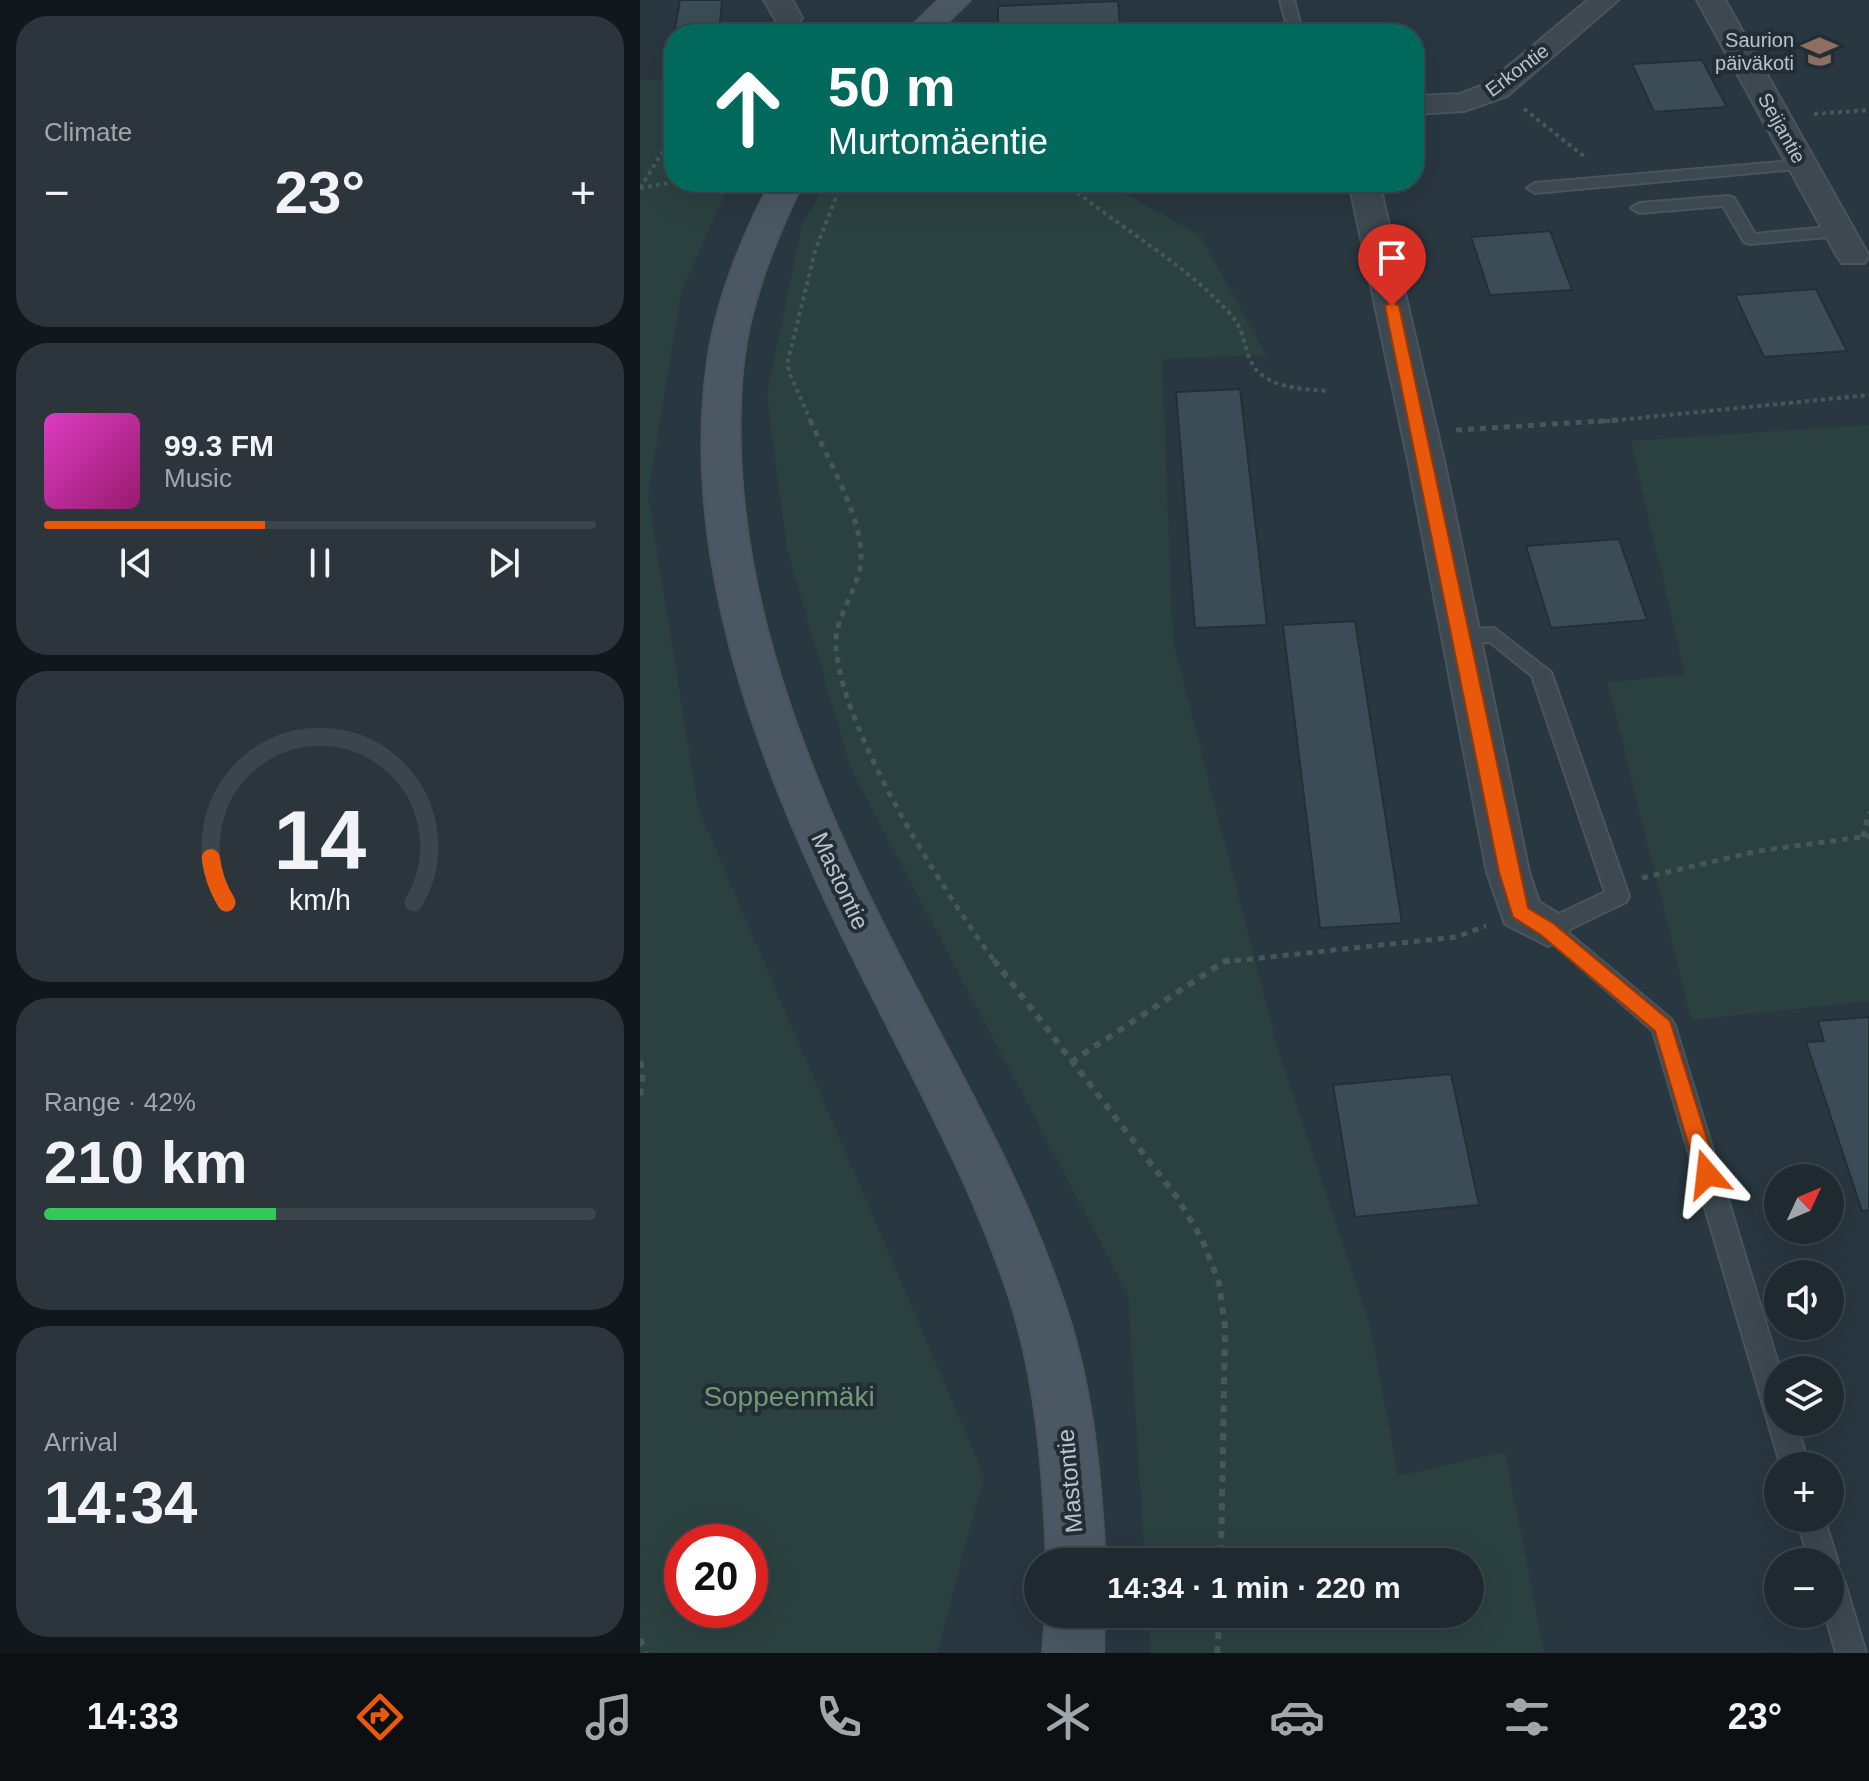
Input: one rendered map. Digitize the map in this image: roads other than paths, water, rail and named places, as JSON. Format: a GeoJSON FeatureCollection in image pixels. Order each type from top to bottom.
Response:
{"type":"FeatureCollection","features":[{"type":"Feature","properties":{"kind":"main road"},"geometry":{"type":"LineString","coordinates":[[929,24],[956,0]]}},
{"type":"Feature","properties":{"kind":"main road","name":"Mastontie"},"geometry":{"type":"LineString","coordinates":[[781,192],[771,211],[747,278],[726,364],[723,457],[727,520],[739,588],[758,667],[812,821],[861,927],[978,1161],[1035,1295],[1053,1355],[1067,1429],[1075,1548]]}},
{"type":"Feature","properties":{"kind":"main road"},"geometry":{"type":"LineString","coordinates":[[1073,1653],[1074,1628]]}},
{"type":"Feature","properties":{"kind":"street","name":"Erkontie"},"geometry":{"type":"LineString","coordinates":[[1424,104],[1464,102],[1497,90],[1604,0]]}},
{"type":"Feature","properties":{"kind":"street","name":"Seijantie"},"geometry":{"type":"LineString","coordinates":[[1711,0],[1846,244]]}},
{"type":"Feature","properties":{"kind":"street"},"geometry":{"type":"LineString","coordinates":[[1366,192],[1420,432],[1508,872],[1534,921]]}},
{"type":"Feature","properties":{"kind":"lane"},"geometry":{"type":"LineString","coordinates":[[1287,0],[1293,24]]}},
{"type":"Feature","properties":{"kind":"lane"},"geometry":{"type":"LineString","coordinates":[[1535,188],[1802,165]]}},
{"type":"Feature","properties":{"kind":"lane"},"geometry":{"type":"LineString","coordinates":[[1639,208],[1728,201],[1750,239],[1846,244]]}},
{"type":"Feature","properties":{"kind":"lane"},"geometry":{"type":"LineString","coordinates":[[1461,636],[1494,635],[1541,672],[1618,896],[1534,921]]}},
{"type":"Feature","properties":{"kind":"lane"},"geometry":{"type":"LineString","coordinates":[[1534,921],[1663,1026],[1764,1363]]}},
{"type":"Feature","properties":{"kind":"lane"},"geometry":{"type":"LineString","coordinates":[[1844,1628],[1851,1653]]}},
{"type":"Feature","properties":{"kind":"place","name":"Saurion päiväkoti"},"geometry":{"type":"Point","coordinates":[1820,52]}},
{"type":"Feature","properties":{"kind":"park label","name":"Soppeenmäki"},"geometry":{"type":"Point","coordinates":[789,1396]}}]}
